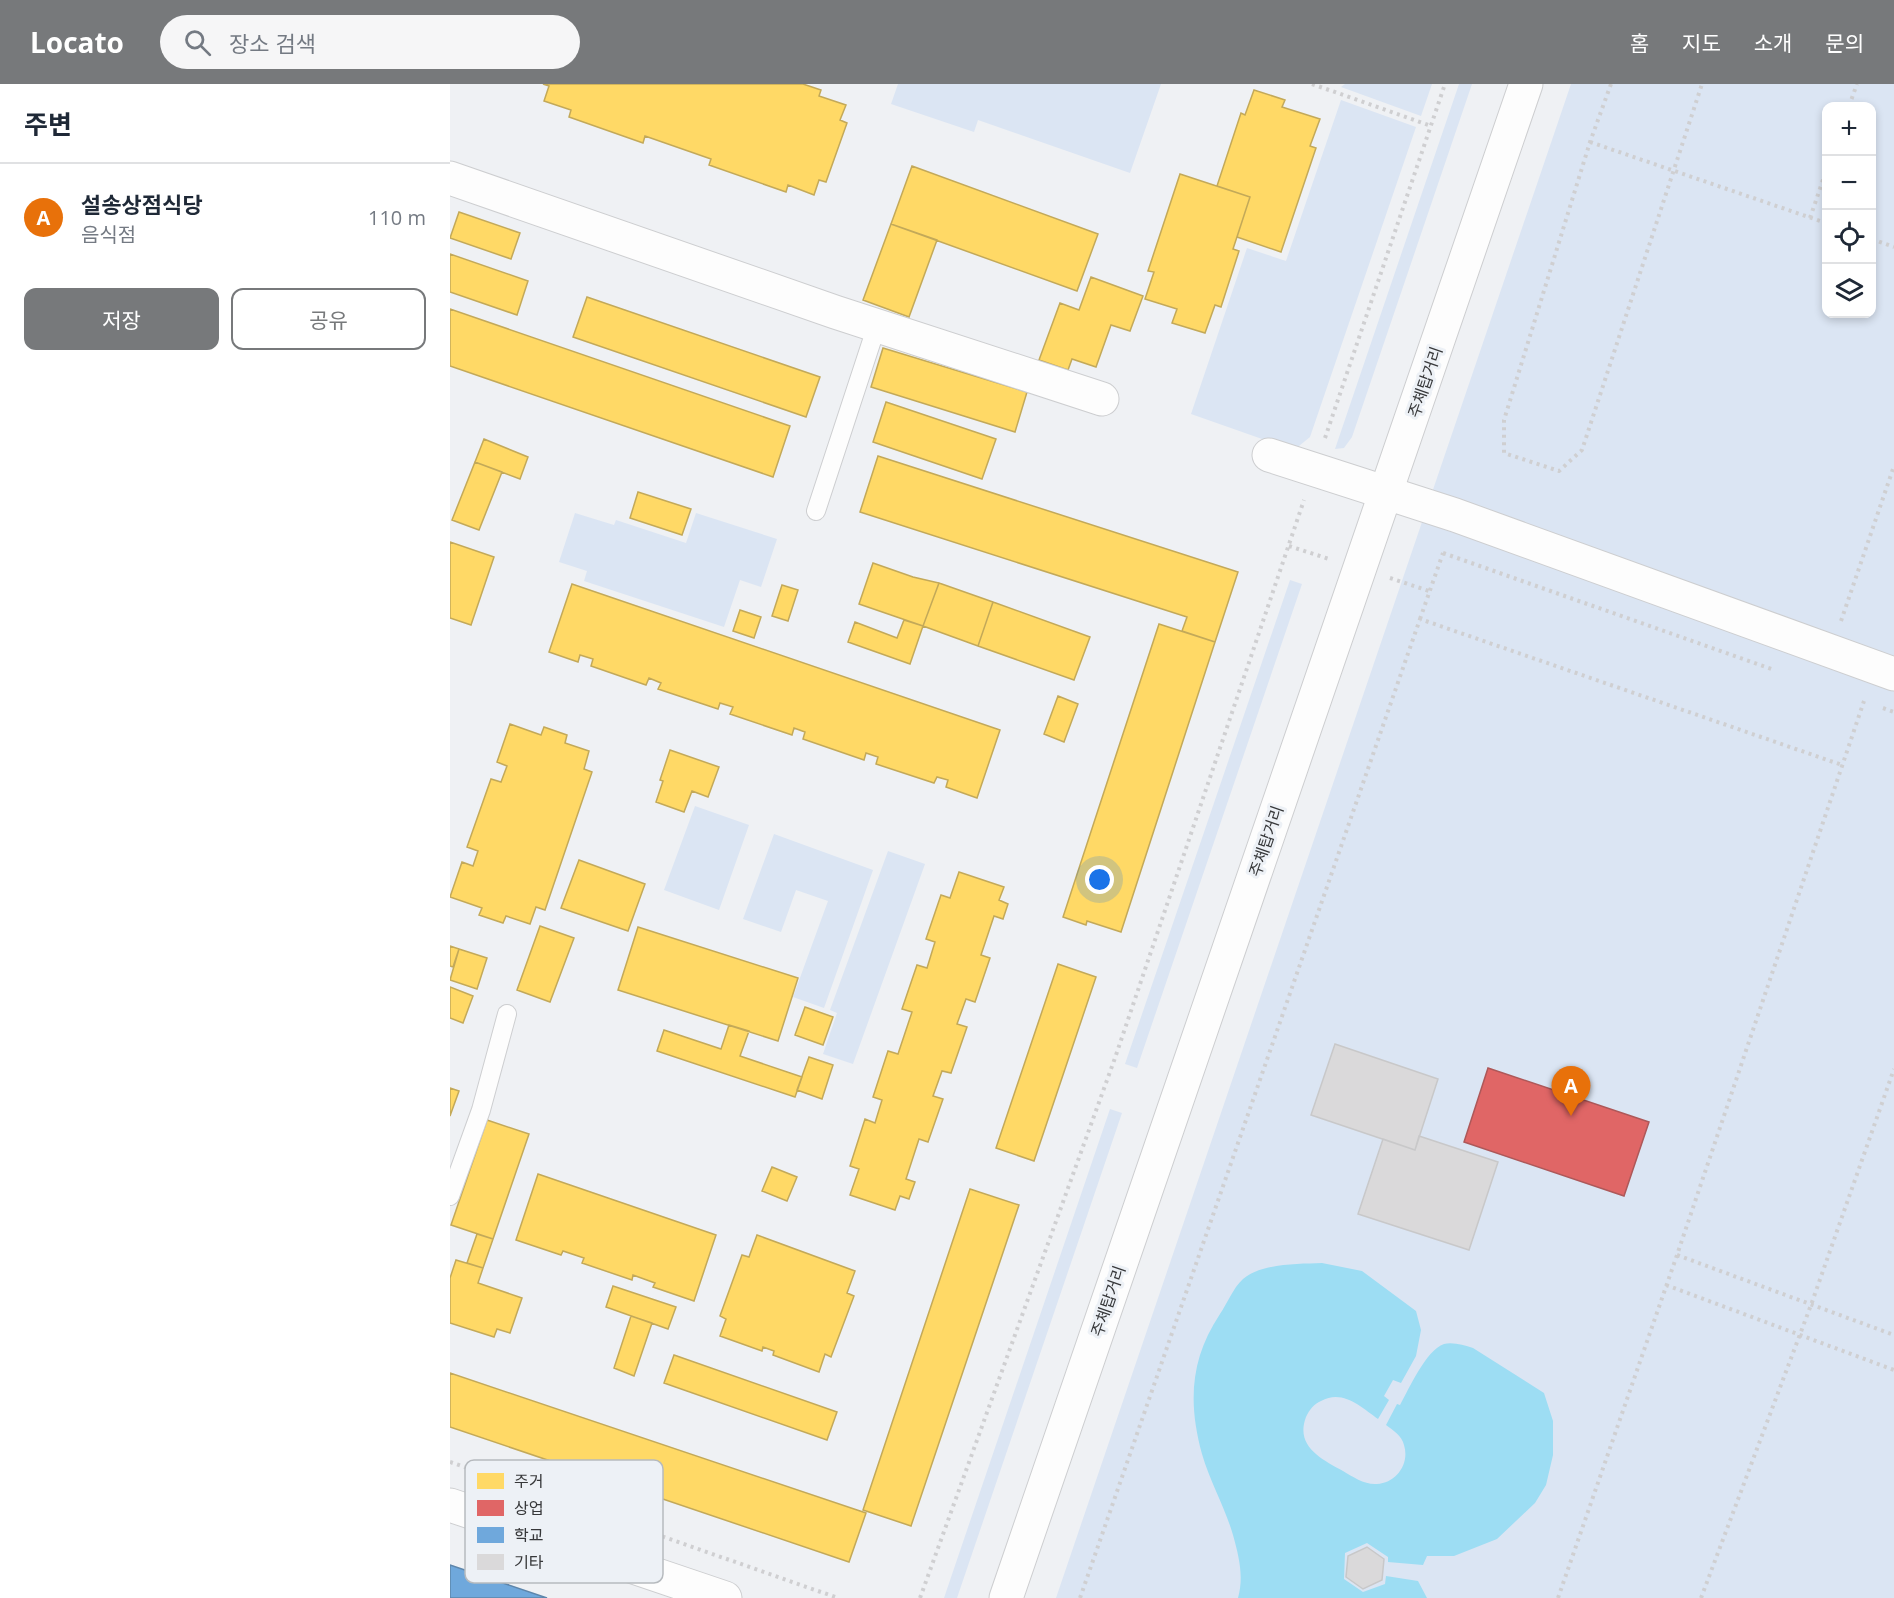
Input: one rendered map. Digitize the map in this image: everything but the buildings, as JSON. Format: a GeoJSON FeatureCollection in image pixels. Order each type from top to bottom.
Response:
{"type":"FeatureCollection","features":[{"type":"Feature","properties":{"kind":"main road","name":"주체탑거리"},"geometry":{"type":"LineString","coordinates":[[1006,1598],[1526,84]]}},
{"type":"Feature","properties":{"kind":"main road"},"geometry":{"type":"LineString","coordinates":[[450,177],[877,325],[1102,399]]}},
{"type":"Feature","properties":{"kind":"main road"},"geometry":{"type":"LineString","coordinates":[[1269,455],[1455,515],[1894,674]]}},
{"type":"Feature","properties":{"kind":"main road"},"geometry":{"type":"LineString","coordinates":[[450,1505],[465,1510]]}},
{"type":"Feature","properties":{"kind":"main road"},"geometry":{"type":"LineString","coordinates":[[663,1577],[725,1598]]}},
{"type":"Feature","properties":{"kind":"lane"},"geometry":{"type":"LineString","coordinates":[[816,511],[877,325]]}},
{"type":"Feature","properties":{"kind":"lane"},"geometry":{"type":"LineString","coordinates":[[450,1196],[481,1110],[507,1014]]}},
{"type":"Feature","properties":{"kind":"path"},"geometry":{"type":"LineString","coordinates":[[1312,84],[1431,126]]}},
{"type":"Feature","properties":{"kind":"path"},"geometry":{"type":"LineString","coordinates":[[1325,89],[1331,84]]}},
{"type":"Feature","properties":{"kind":"path"},"geometry":{"type":"LineString","coordinates":[[921,1598],[1115,1058],[1445,84]]}},
{"type":"Feature","properties":{"kind":"path"},"geometry":{"type":"LineString","coordinates":[[1611,84],[1590,142],[1504,420],[1504,453],[1559,471],[1582,450],[1702,84]]}},
{"type":"Feature","properties":{"kind":"path"},"geometry":{"type":"LineString","coordinates":[[1850,102],[1857,84]]}},
{"type":"Feature","properties":{"kind":"path"},"geometry":{"type":"LineString","coordinates":[[1590,142],[1822,222]]}},
{"type":"Feature","properties":{"kind":"path"},"geometry":{"type":"LineString","coordinates":[[1810,218],[1822,185]]}},
{"type":"Feature","properties":{"kind":"path"},"geometry":{"type":"LineString","coordinates":[[1876,240],[1894,247]]}},
{"type":"Feature","properties":{"kind":"path"},"geometry":{"type":"LineString","coordinates":[[1831,651],[1894,466]]}},
{"type":"Feature","properties":{"kind":"path"},"geometry":{"type":"LineString","coordinates":[[1080,1598],[1455,515]]}},
{"type":"Feature","properties":{"kind":"path"},"geometry":{"type":"LineString","coordinates":[[1443,553],[1775,670]]}},
{"type":"Feature","properties":{"kind":"path"},"geometry":{"type":"LineString","coordinates":[[1419,619],[1842,765]]}},
{"type":"Feature","properties":{"kind":"path"},"geometry":{"type":"LineString","coordinates":[[1558,1598],[1864,701],[1894,712]]}},
{"type":"Feature","properties":{"kind":"path"},"geometry":{"type":"LineString","coordinates":[[1701,1598],[1811,1305],[1894,1070]]}},
{"type":"Feature","properties":{"kind":"path"},"geometry":{"type":"LineString","coordinates":[[1677,1254],[1894,1335]]}},
{"type":"Feature","properties":{"kind":"path"},"geometry":{"type":"LineString","coordinates":[[1666,1285],[1894,1370]]}},
{"type":"Feature","properties":{"kind":"path"},"geometry":{"type":"LineString","coordinates":[[450,1462],[465,1467]]}},
{"type":"Feature","properties":{"kind":"path"},"geometry":{"type":"LineString","coordinates":[[663,1537],[838,1598]]}},
{"type":"Feature","properties":{"kind":"shaded area"},"geometry":{"type":"Polygon","coordinates":[[[898,84],[1161,84],[1130,173],[978,120],[974,132],[891,104],[898,84]]]}},
{"type":"Feature","properties":{"kind":"shaded area"},"geometry":{"type":"Polygon","coordinates":[[[1345,84],[1432,84],[1421,116],[1341,87],[1345,84]]]}},
{"type":"Feature","properties":{"kind":"shaded area"},"geometry":{"type":"Polygon","coordinates":[[[1459,84],[1472,84],[1352,437],[1344,448],[1335,449],[1459,84]]]}},
{"type":"Feature","properties":{"kind":"shaded area"},"geometry":{"type":"Polygon","coordinates":[[[1571,84],[1894,84],[1894,1598],[1056,1598],[1571,84]]]}},
{"type":"Feature","properties":{"kind":"shaded area"},"geometry":{"type":"Polygon","coordinates":[[[1341,100],[1416,127],[1310,437],[1299,446],[1288,448],[1191,414],[1247,248],[1286,261],[1341,100]]]}},
{"type":"Feature","properties":{"kind":"shaded area"},"geometry":{"type":"Polygon","coordinates":[[[575,513],[614,525],[616,520],[686,543],[696,513],[777,539],[761,587],[740,580],[724,627],[584,581],[587,571],[559,562],[575,513]]]}},
{"type":"Feature","properties":{"kind":"shaded area"},"geometry":{"type":"Polygon","coordinates":[[[1290,580],[1302,584],[1137,1068],[1125,1064],[1290,580]]]}},
{"type":"Feature","properties":{"kind":"shaded area"},"geometry":{"type":"Polygon","coordinates":[[[695,806],[749,825],[719,910],[664,890],[695,806]]]}},
{"type":"Feature","properties":{"kind":"shaded area"},"geometry":{"type":"Polygon","coordinates":[[[774,834],[873,870],[824,1008],[793,997],[828,901],[796,890],[781,932],[743,919],[774,834]]]}},
{"type":"Feature","properties":{"kind":"shaded area"},"geometry":{"type":"Polygon","coordinates":[[[888,851],[925,864],[853,1064],[823,1054],[837,1013],[830,1010],[888,851]]]}},
{"type":"Feature","properties":{"kind":"shaded area"},"geometry":{"type":"Polygon","coordinates":[[[1110,1109],[1122,1113],[957,1598],[944,1598],[1110,1109]]]}},
{"type":"Feature","properties":{"kind":"water"},"geometry":{"type":"Polygon","coordinates":[[[1322,1263],[1362,1271],[1416,1311],[1421,1330],[1416,1356],[1401,1383],[1393,1380],[1384,1396],[1389,1400],[1378,1419],[1351,1401],[1337,1397],[1321,1401],[1310,1410],[1306,1417],[1304,1436],[1312,1450],[1326,1462],[1368,1483],[1384,1483],[1400,1471],[1405,1459],[1404,1445],[1397,1434],[1386,1425],[1425,1362],[1437,1348],[1444,1344],[1473,1348],[1544,1393],[1553,1421],[1553,1455],[1546,1485],[1535,1503],[1497,1539],[1454,1556],[1427,1556],[1423,1565],[1388,1562],[1388,1557],[1367,1543],[1345,1553],[1344,1579],[1363,1592],[1385,1584],[1386,1576],[1418,1581],[1427,1598],[1238,1598],[1241,1574],[1237,1551],[1230,1525],[1205,1464],[1198,1435],[1194,1399],[1197,1365],[1210,1331],[1233,1291],[1243,1279],[1270,1267],[1322,1263]]]}},
{"type":"Feature","properties":{"kind":"place","name":"설송상점식당"},"geometry":{"type":"Point","coordinates":[1571,1116]}}]}
